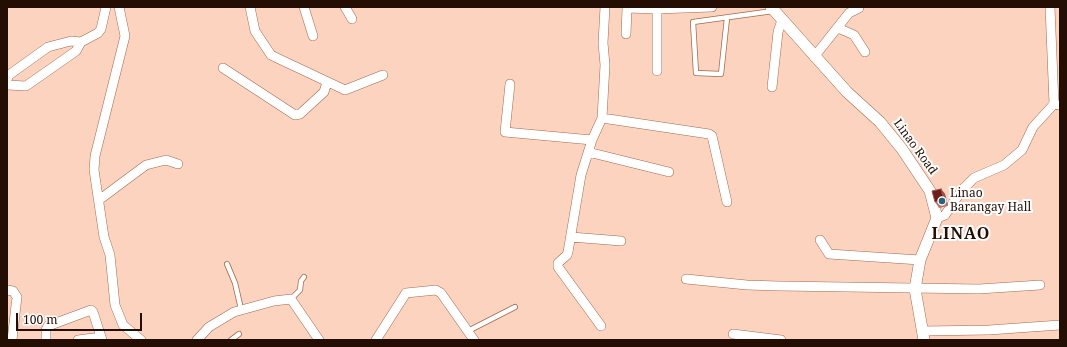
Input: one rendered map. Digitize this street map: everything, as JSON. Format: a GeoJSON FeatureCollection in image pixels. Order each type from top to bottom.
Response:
{"type":"FeatureCollection","features":[{"type":"Feature","properties":{"kind":"street"},"geometry":{"type":"LineString","coordinates":[[7,85],[26,86],[76,51],[81,42],[101,29],[106,7]]}},
{"type":"Feature","properties":{"kind":"street"},"geometry":{"type":"LineString","coordinates":[[119,7],[124,40],[94,156],[94,170],[104,237],[110,255],[115,305],[123,325],[141,340]]}},
{"type":"Feature","properties":{"kind":"street"},"geometry":{"type":"LineString","coordinates":[[250,7],[256,31],[271,55],[347,90],[383,75]]}},
{"type":"Feature","properties":{"kind":"street"},"geometry":{"type":"LineString","coordinates":[[304,7],[313,36]]}},
{"type":"Feature","properties":{"kind":"street"},"geometry":{"type":"LineString","coordinates":[[345,7],[352,19]]}},
{"type":"Feature","properties":{"kind":"street"},"geometry":{"type":"LineString","coordinates":[[601,326],[558,267],[558,262],[567,255],[580,175],[592,140],[602,118],[605,7]]}},
{"type":"Feature","properties":{"kind":"street"},"geometry":{"type":"LineString","coordinates":[[626,34],[627,8],[657,9],[712,7]]}},
{"type":"Feature","properties":{"kind":"street"},"geometry":{"type":"LineString","coordinates":[[1050,7],[1057,104],[1033,127],[1022,150],[1004,165],[974,178],[962,190],[944,215],[937,218],[920,260],[915,289],[924,335],[1060,325]]}},
{"type":"Feature","properties":{"kind":"street","name":"Linao Road"},"geometry":{"type":"LineString","coordinates":[[775,8],[782,20],[814,57],[847,92],[880,122],[902,149],[930,191],[937,218]]}},
{"type":"Feature","properties":{"kind":"street"},"geometry":{"type":"LineString","coordinates":[[814,57],[827,39],[838,28],[848,10],[859,8]]}},
{"type":"Feature","properties":{"kind":"street"},"geometry":{"type":"LineString","coordinates":[[657,9],[657,72]]}},
{"type":"Feature","properties":{"kind":"street"},"geometry":{"type":"LineString","coordinates":[[772,87],[778,32],[782,20]]}},
{"type":"Feature","properties":{"kind":"street"},"geometry":{"type":"LineString","coordinates":[[838,28],[854,35],[865,52]]}},
{"type":"Feature","properties":{"kind":"street"},"geometry":{"type":"LineString","coordinates":[[7,79],[9,75],[48,47],[71,41],[81,42]]}},
{"type":"Feature","properties":{"kind":"street"},"geometry":{"type":"LineString","coordinates":[[223,68],[295,115],[300,114],[324,92],[327,82]]}},
{"type":"Feature","properties":{"kind":"street"},"geometry":{"type":"LineString","coordinates":[[510,84],[505,132],[592,140]]}},
{"type":"Feature","properties":{"kind":"street"},"geometry":{"type":"LineString","coordinates":[[602,118],[709,134],[712,136],[727,202]]}},
{"type":"Feature","properties":{"kind":"street"},"geometry":{"type":"LineString","coordinates":[[588,152],[669,172]]}},
{"type":"Feature","properties":{"kind":"street"},"geometry":{"type":"LineString","coordinates":[[99,200],[146,165],[166,160],[178,164]]}},
{"type":"Feature","properties":{"kind":"street"},"geometry":{"type":"LineString","coordinates":[[570,237],[621,241]]}},
{"type":"Feature","properties":{"kind":"street"},"geometry":{"type":"LineString","coordinates":[[820,240],[829,254],[920,260]]}},
{"type":"Feature","properties":{"kind":"street"},"geometry":{"type":"LineString","coordinates":[[686,278],[753,286],[915,289],[929,287],[979,289],[1040,285]]}},
{"type":"Feature","properties":{"kind":"street"},"geometry":{"type":"LineString","coordinates":[[7,290],[13,290],[17,297],[12,340]]}},
{"type":"Feature","properties":{"kind":"street"},"geometry":{"type":"LineString","coordinates":[[376,340],[406,293],[440,291],[474,340]]}},
{"type":"Feature","properties":{"kind":"street"},"geometry":{"type":"LineString","coordinates":[[197,340],[209,327],[221,319],[241,310],[274,301],[291,300],[319,340]]}},
{"type":"Feature","properties":{"kind":"street"},"geometry":{"type":"LineString","coordinates":[[46,340],[46,330],[48,326],[88,310],[94,312],[101,338],[78,340]]}},
{"type":"Feature","properties":{"kind":"street"},"geometry":{"type":"LineString","coordinates":[[734,334],[781,340]]}},
{"type":"Feature","properties":{"kind":"lane"},"geometry":{"type":"LineString","coordinates":[[727,18],[721,74],[696,73],[693,22],[727,18],[775,8]]}},
{"type":"Feature","properties":{"kind":"lane"},"geometry":{"type":"LineString","coordinates":[[227,264],[235,283],[241,310]]}},
{"type":"Feature","properties":{"kind":"lane"},"geometry":{"type":"LineString","coordinates":[[291,300],[300,290],[301,281],[304,277]]}},
{"type":"Feature","properties":{"kind":"lane"},"geometry":{"type":"LineString","coordinates":[[468,332],[515,307]]}},
{"type":"Feature","properties":{"kind":"lane"},"geometry":{"type":"LineString","coordinates":[[231,340],[239,334]]}},
{"type":"Feature","properties":{"kind":"building"},"geometry":{"type":"Polygon","coordinates":[[[941,189],[944,200],[935,202],[932,191],[941,189]]]}},
{"type":"Feature","properties":{"kind":"place","name":"Linao Barangay Hall"},"geometry":{"type":"Point","coordinates":[942,201]}},
{"type":"Feature","properties":{"kind":"district","name":"LINAO"},"geometry":{"type":"Point","coordinates":[961,234]}}]}
